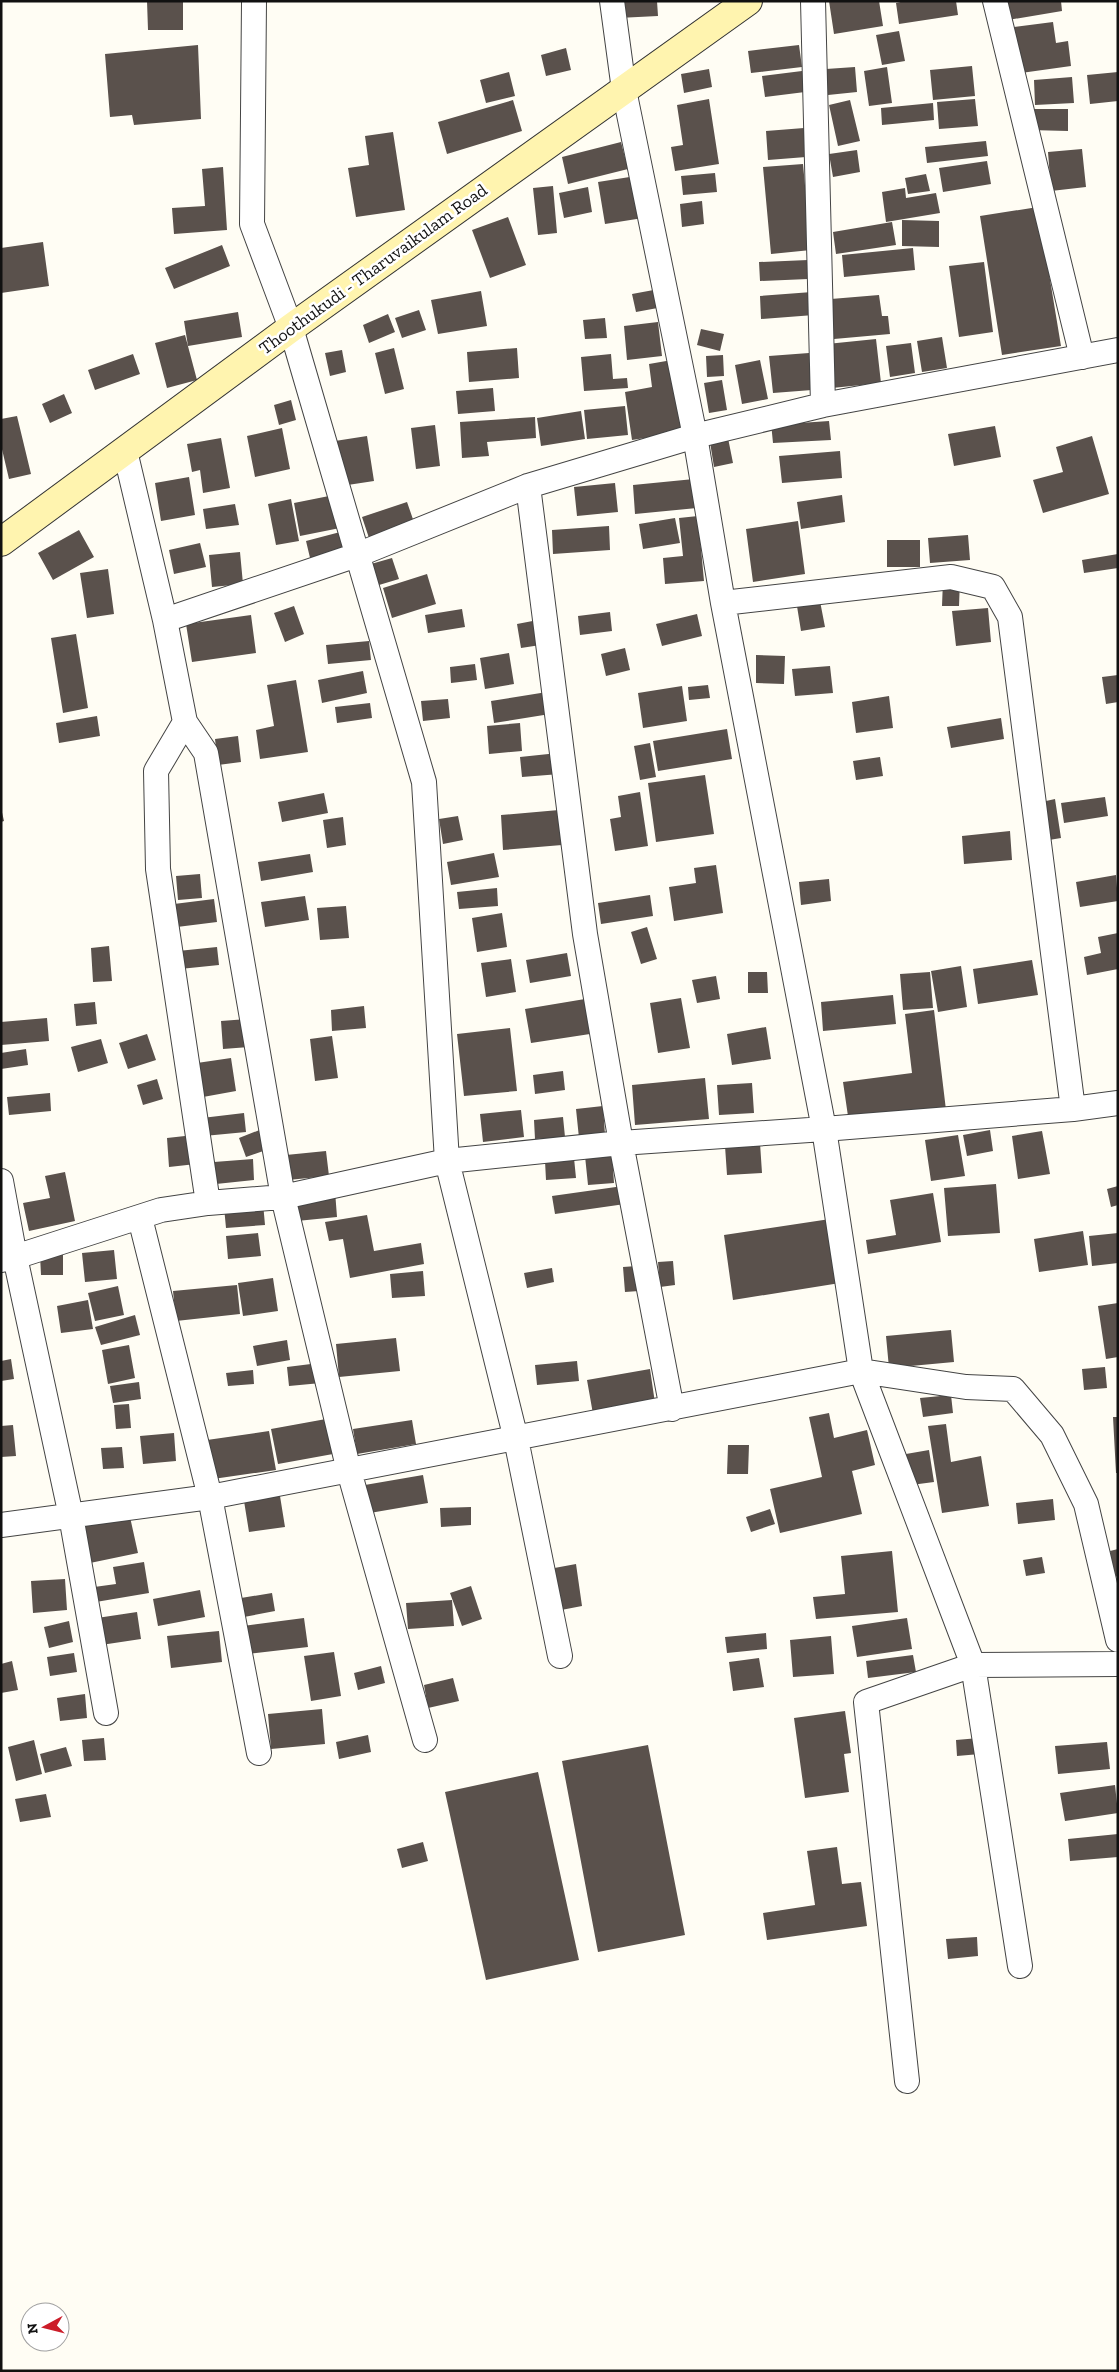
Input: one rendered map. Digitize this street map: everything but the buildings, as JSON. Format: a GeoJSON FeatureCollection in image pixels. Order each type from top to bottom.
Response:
{"type":"FeatureCollection","features":[{"type":"Feature","properties":{"kind":"main road","name":"Thoothukudi - Tharuvaikulam Road"},"geometry":{"type":"LineString","coordinates":[[1,542],[291,328],[748,1]]}},
{"type":"Feature","properties":{"kind":"street"},"geometry":{"type":"LineString","coordinates":[[254,1],[252,224],[291,328],[424,782],[447,1161],[516,1439],[560,1656]]}},
{"type":"Feature","properties":{"kind":"street"},"geometry":{"type":"LineString","coordinates":[[612,1],[624,90],[695,436],[723,603],[824,1129],[861,1371],[973,1665],[1020,1966]]}},
{"type":"Feature","properties":{"kind":"street"},"geometry":{"type":"LineString","coordinates":[[813,1],[823,404]]}},
{"type":"Feature","properties":{"kind":"street"},"geometry":{"type":"LineString","coordinates":[[995,1],[1082,357]]}},
{"type":"Feature","properties":{"kind":"street"},"geometry":{"type":"LineString","coordinates":[[166,620],[357,555],[528,486],[695,436],[823,404],[1118,350]]}},
{"type":"Feature","properties":{"kind":"street"},"geometry":{"type":"LineString","coordinates":[[125,451],[166,620],[184,722],[206,753],[283,1197],[349,1471],[425,1740]]}},
{"type":"Feature","properties":{"kind":"street"},"geometry":{"type":"LineString","coordinates":[[528,486],[585,934],[621,1143],[672,1409]]}},
{"type":"Feature","properties":{"kind":"street"},"geometry":{"type":"LineString","coordinates":[[723,603],[952,577],[993,587],[1010,617],[1073,1109]]}},
{"type":"Feature","properties":{"kind":"street"},"geometry":{"type":"LineString","coordinates":[[184,722],[156,771],[158,869],[208,1203]]}},
{"type":"Feature","properties":{"kind":"street"},"geometry":{"type":"LineString","coordinates":[[8,1258],[140,1218],[160,1210],[208,1203],[283,1197],[447,1161],[621,1143],[1073,1109],[1118,1103]]}},
{"type":"Feature","properties":{"kind":"street"},"geometry":{"type":"LineString","coordinates":[[1,1181],[8,1258],[71,1516],[106,1714]]}},
{"type":"Feature","properties":{"kind":"street"},"geometry":{"type":"LineString","coordinates":[[140,1218],[210,1497],[259,1753]]}},
{"type":"Feature","properties":{"kind":"street"},"geometry":{"type":"LineString","coordinates":[[1,1525],[210,1497],[861,1371],[966,1387],[1013,1389],[1052,1435],[1086,1504],[1118,1640]]}},
{"type":"Feature","properties":{"kind":"street"},"geometry":{"type":"LineString","coordinates":[[907,2081],[866,1702],[973,1665],[1118,1664]]}}]}
